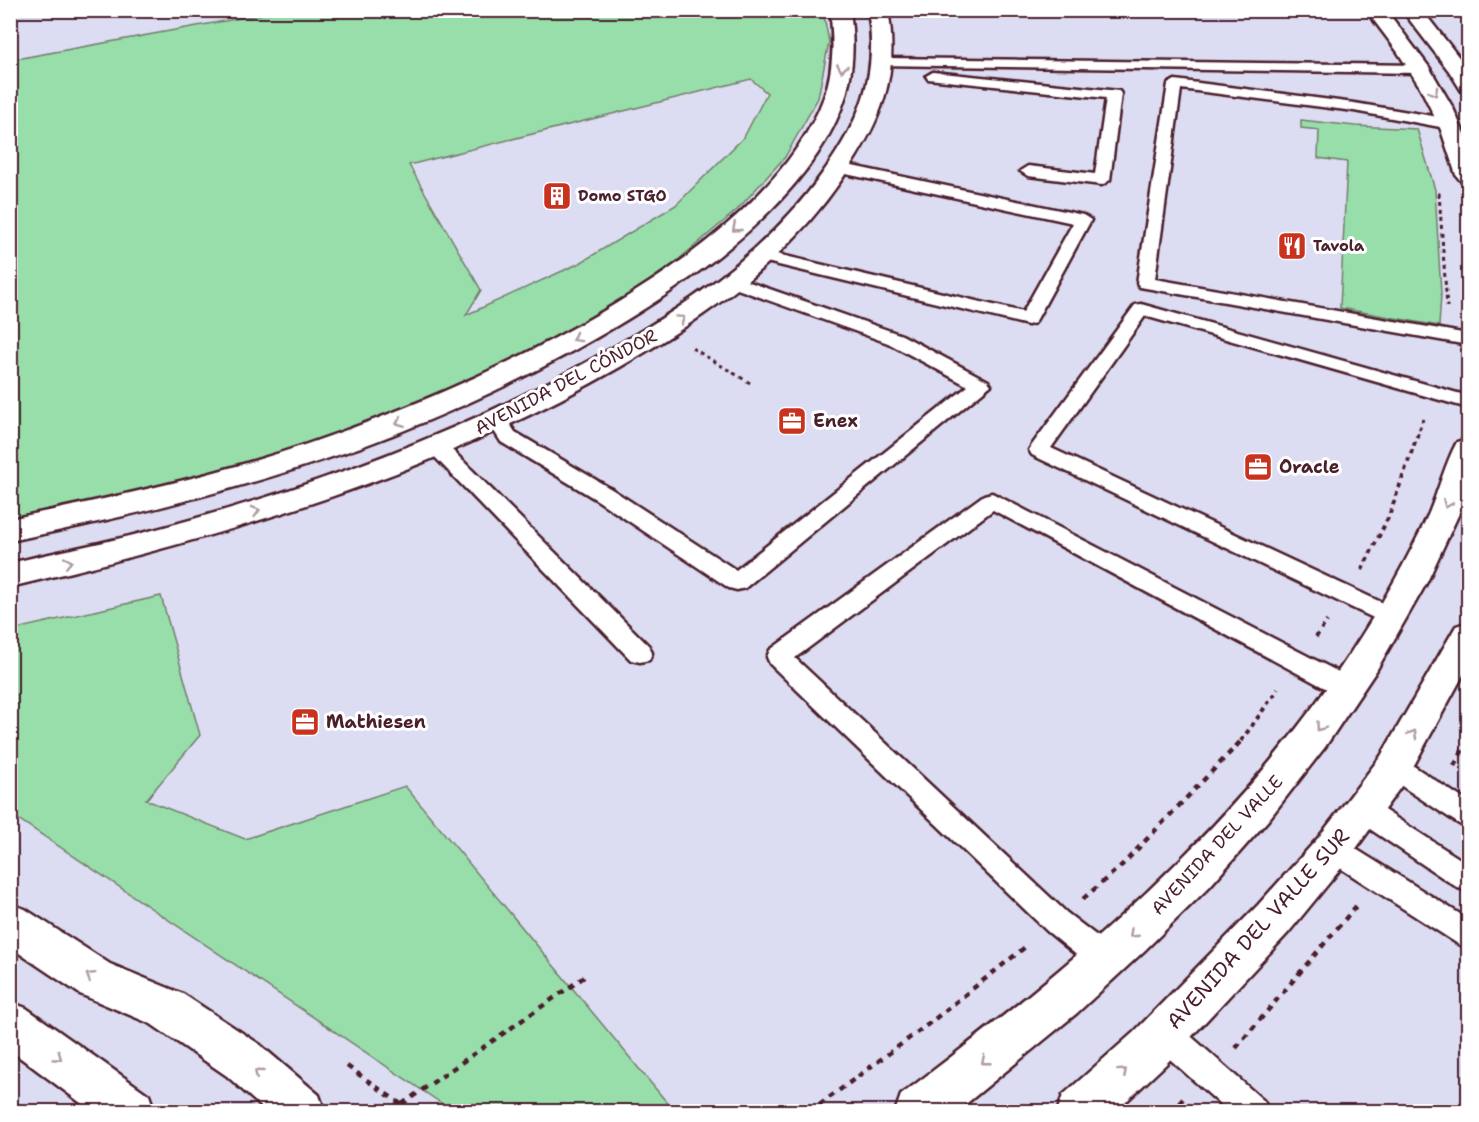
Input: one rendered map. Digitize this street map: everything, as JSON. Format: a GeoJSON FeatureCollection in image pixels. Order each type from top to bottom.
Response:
{"type":"FeatureCollection","features":[{"type":"Feature","properties":{"kind":"street","name":"AVENIDA DEL CÓNDOR"},"geometry":{"type":"LineString","coordinates":[[10,530],[96,513],[267,468],[366,435],[461,396],[550,353],[650,294],[701,257],[765,201],[813,141],[830,112],[840,79],[844,52],[840,10]]}},
{"type":"Feature","properties":{"kind":"street","name":"AVENIDA DEL CÓNDOR"},"geometry":{"type":"LineString","coordinates":[[10,574],[135,546],[259,511],[437,447],[577,380],[674,324],[764,256],[801,217],[844,159],[878,94],[883,66],[882,32],[878,10]]}},
{"type":"Feature","properties":{"kind":"street"},"geometry":{"type":"LineString","coordinates":[[1375,10],[1420,69],[1451,124],[1468,175]]}},
{"type":"Feature","properties":{"kind":"street"},"geometry":{"type":"LineString","coordinates":[[1411,10],[1458,69],[1468,86]]}},
{"type":"Feature","properties":{"kind":"street"},"geometry":{"type":"LineString","coordinates":[[830,112],[841,118],[867,118]]}},
{"type":"Feature","properties":{"kind":"street"},"geometry":{"type":"LineString","coordinates":[[813,141],[835,139],[842,141],[844,159]]}},
{"type":"Feature","properties":{"kind":"street"},"geometry":{"type":"LineString","coordinates":[[550,353],[541,369],[545,375],[556,381],[577,380]]}},
{"type":"Feature","properties":{"kind":"street"},"geometry":{"type":"LineString","coordinates":[[461,396],[479,395],[496,400],[499,411],[491,423]]}},
{"type":"Feature","properties":{"kind":"street","name":"AVENIDA DEL VALLE"},"geometry":{"type":"LineString","coordinates":[[918,1112],[990,1057],[1105,960],[1191,878],[1262,803],[1310,741],[1392,617],[1431,542],[1468,449]]}},
{"type":"Feature","properties":{"kind":"street","name":"AVENIDA DEL VALLE SUR"},"geometry":{"type":"LineString","coordinates":[[1080,1112],[1164,1033],[1273,919],[1364,811],[1394,767],[1468,635]]}},
{"type":"Feature","properties":{"kind":"street"},"geometry":{"type":"LineString","coordinates":[[10,923],[95,979],[167,1009],[243,1060],[302,1112]]}},
{"type":"Feature","properties":{"kind":"street"},"geometry":{"type":"LineString","coordinates":[[10,1023],[132,1112]]}},
{"type":"Feature","properties":{"kind":"lane"},"geometry":{"type":"LineString","coordinates":[[883,66],[1420,69]]}},
{"type":"Feature","properties":{"kind":"lane"},"geometry":{"type":"LineString","coordinates":[[883,66],[1114,94],[1102,180],[1028,171]]}},
{"type":"Feature","properties":{"kind":"lane"},"geometry":{"type":"LineString","coordinates":[[1451,124],[1354,107],[1175,84],[1146,283],[1468,340]]}},
{"type":"Feature","properties":{"kind":"lane"},"geometry":{"type":"LineString","coordinates":[[764,256],[1028,319],[1083,220],[844,159]]}},
{"type":"Feature","properties":{"kind":"lane"},"geometry":{"type":"LineString","coordinates":[[491,423],[737,582],[981,385],[895,339],[732,281]]}},
{"type":"Feature","properties":{"kind":"lane"},"geometry":{"type":"LineString","coordinates":[[1392,617],[1039,450],[1141,309],[1468,402]]}},
{"type":"Feature","properties":{"kind":"lane"},"geometry":{"type":"LineString","coordinates":[[437,447],[640,653]]}},
{"type":"Feature","properties":{"kind":"lane"},"geometry":{"type":"LineString","coordinates":[[1105,960],[1057,922],[779,657],[992,500],[1347,688]]}},
{"type":"Feature","properties":{"kind":"lane"},"geometry":{"type":"LineString","coordinates":[[1394,767],[1468,816]]}},
{"type":"Feature","properties":{"kind":"lane"},"geometry":{"type":"LineString","coordinates":[[1364,811],[1468,879]]}},
{"type":"Feature","properties":{"kind":"lane"},"geometry":{"type":"LineString","coordinates":[[1333,849],[1468,935]]}},
{"type":"Feature","properties":{"kind":"lane"},"geometry":{"type":"LineString","coordinates":[[1164,1033],[1253,1112]]}},
{"type":"Feature","properties":{"kind":"path"},"geometry":{"type":"LineString","coordinates":[[686,345],[750,383]]}},
{"type":"Feature","properties":{"kind":"path"},"geometry":{"type":"LineString","coordinates":[[1437,796],[1468,739]]}},
{"type":"Feature","properties":{"kind":"path"},"geometry":{"type":"LineString","coordinates":[[1171,1112],[1247,1037],[1378,877]]}},
{"type":"Feature","properties":{"kind":"path"},"geometry":{"type":"LineString","coordinates":[[402,1104],[587,975]]}},
{"type":"Feature","properties":{"kind":"path"},"geometry":{"type":"LineString","coordinates":[[347,1066],[412,1112]]}},
{"type":"Feature","properties":{"kind":"path"},"geometry":{"type":"LineString","coordinates":[[10,1102],[24,1112]]}},
{"type":"Feature","properties":{"kind":"shaded area"},"geometry":{"type":"Polygon","coordinates":[[[10,11],[1468,11],[1468,27],[1463,28],[1468,37],[1468,1111],[11,1111],[10,11]]]}},
{"type":"Feature","properties":{"kind":"green space"},"geometry":{"type":"Polygon","coordinates":[[[280,11],[823,11],[829,42],[818,98],[785,157],[737,210],[671,266],[613,306],[523,358],[428,402],[333,438],[170,487],[11,522],[11,60],[280,11]],[[751,79],[409,165],[481,290],[466,315],[580,263],[676,205],[744,137],[767,93],[751,79]]]}},
{"type":"Feature","properties":{"kind":"green space"},"geometry":{"type":"Polygon","coordinates":[[[1301,120],[1355,126],[1417,129],[1435,190],[1441,294],[1439,326],[1340,308],[1347,162],[1318,158],[1319,130],[1301,128],[1301,120]]]}},
{"type":"Feature","properties":{"kind":"green space"},"geometry":{"type":"Polygon","coordinates":[[[161,596],[200,735],[146,800],[245,839],[405,786],[674,1111],[453,1111],[11,814],[11,630],[161,596]]]}},
{"type":"Feature","properties":{"kind":"place","name":"Domo STGO"},"geometry":{"type":"Point","coordinates":[557,196]}},
{"type":"Feature","properties":{"kind":"place","name":"Tavola"},"geometry":{"type":"Point","coordinates":[1292,246]}},
{"type":"Feature","properties":{"kind":"place","name":"Enex"},"geometry":{"type":"Point","coordinates":[792,421]}},
{"type":"Feature","properties":{"kind":"place","name":"Oracle"},"geometry":{"type":"Point","coordinates":[1258,467]}},
{"type":"Feature","properties":{"kind":"place","name":"Mathiesen"},"geometry":{"type":"Point","coordinates":[305,722]}}]}
